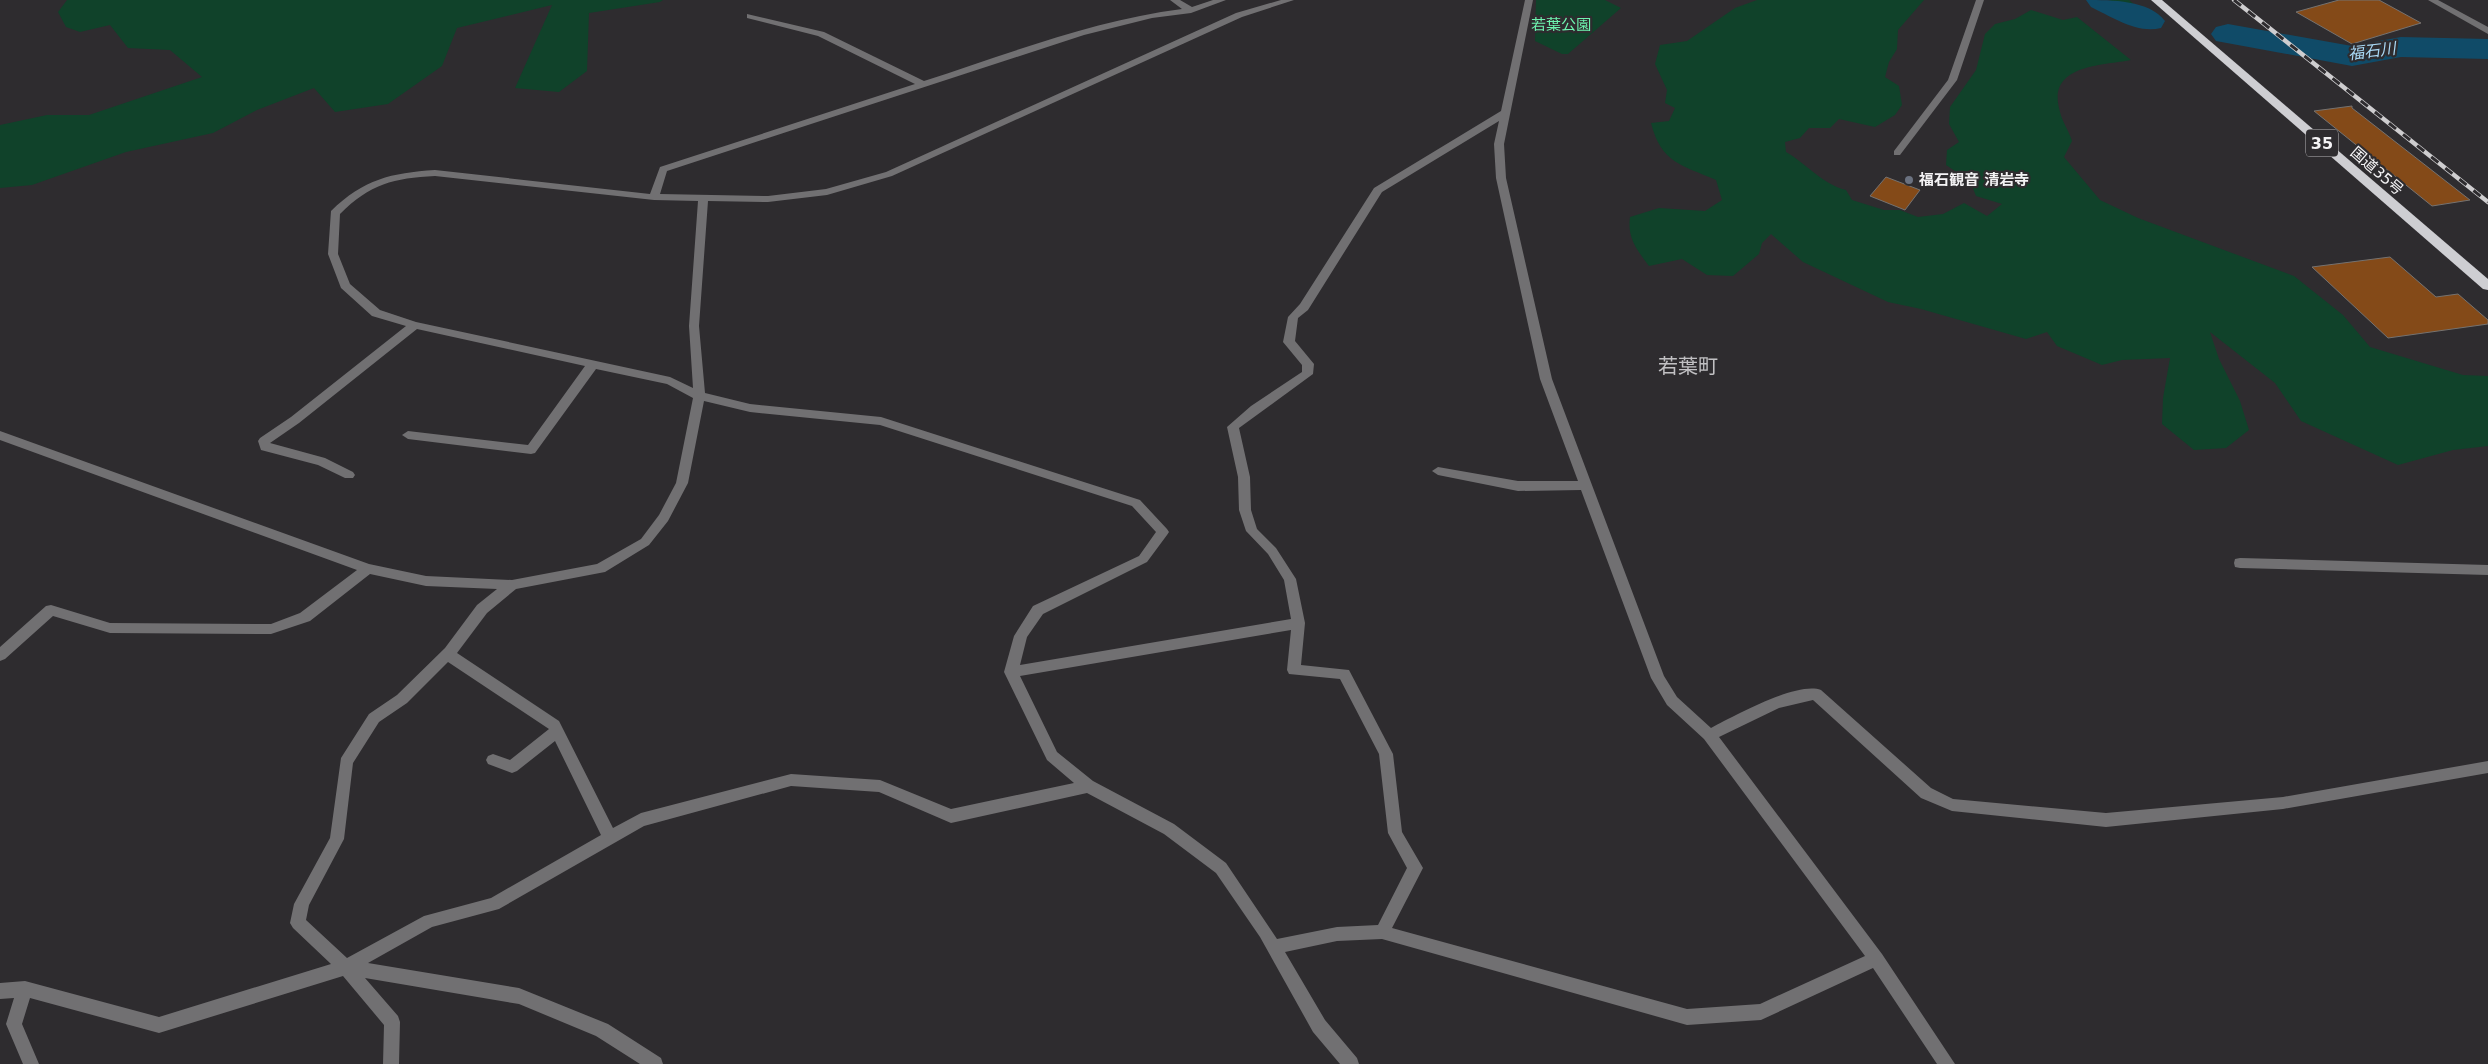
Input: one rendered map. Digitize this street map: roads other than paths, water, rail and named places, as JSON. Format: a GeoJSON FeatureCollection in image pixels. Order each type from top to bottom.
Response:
{"type":"FeatureCollection","features":[{"type":"Feature","properties":{"kind":"highway","name":"国道35号"},"geometry":{"type":"LineString","coordinates":[[2156,0],[2488,286]]}},
{"type":"Feature","properties":{"kind":"street"},"geometry":{"type":"LineString","coordinates":[[1174,0],[1191,10]]}},
{"type":"Feature","properties":{"kind":"street"},"geometry":{"type":"LineString","coordinates":[[654,197],[663,169],[1081,33],[1152,15],[1191,10],[1222,0]]}},
{"type":"Feature","properties":{"kind":"street"},"geometry":{"type":"LineString","coordinates":[[1290,0],[1239,15],[889,174],[827,192],[768,199],[654,197],[435,173],[403,174],[376,182],[353,194],[336,212],[334,254],[345,286],[376,313],[415,326],[670,381],[699,396],[750,408],[882,422],[1136,503],[1163,532],[1143,559],[1038,610],[1021,636],[1011,672],[1052,756],[1088,786],[1169,829],[1221,868],[1274,947],[1319,1026],[1351,1064]]}},
{"type":"Feature","properties":{"kind":"street"},"geometry":{"type":"LineString","coordinates":[[1530,0],[1499,144],[1501,178],[1546,379],[1658,678],[1672,701],[1709,735],[1876,958],[1947,1064]]}},
{"type":"Feature","properties":{"kind":"street"},"geometry":{"type":"LineString","coordinates":[[1897,153],[1952,80],[1980,0]]}},
{"type":"Feature","properties":{"kind":"street"},"geometry":{"type":"LineString","coordinates":[[2432,0],[2488,31]]}},
{"type":"Feature","properties":{"kind":"street"},"geometry":{"type":"LineString","coordinates":[[750,16],[821,34],[924,84]]}},
{"type":"Feature","properties":{"kind":"street"},"geometry":{"type":"LineString","coordinates":[[1382,932],[1415,868],[1394,833],[1386,754],[1344,674],[1294,670],[1298,623],[1290,578],[1272,552],[1252,531],[1245,510],[1244,477],[1233,427],[1255,409],[1307,374],[1308,364],[1289,342],[1293,317],[1304,307],[1378,190],[1505,113]]}},
{"type":"Feature","properties":{"kind":"street"},"geometry":{"type":"LineString","coordinates":[[0,435],[368,569],[426,581],[512,585],[600,568],[645,542],[664,518],[682,483],[699,396],[694,326],[703,198]]}},
{"type":"Feature","properties":{"kind":"street"},"geometry":{"type":"LineString","coordinates":[[349,475],[322,461],[265,447],[264,441],[295,420],[415,326]]}},
{"type":"Feature","properties":{"kind":"street"},"geometry":{"type":"LineString","coordinates":[[408,435],[531,450],[593,364]]}},
{"type":"Feature","properties":{"kind":"street"},"geometry":{"type":"LineString","coordinates":[[1438,471],[1518,486],[1585,485]]}},
{"type":"Feature","properties":{"kind":"street"},"geometry":{"type":"LineString","coordinates":[[2240,564],[2488,570]]}},
{"type":"Feature","properties":{"kind":"street"},"geometry":{"type":"LineString","coordinates":[[0,655],[52,610],[110,628],[271,629],[305,617],[368,569]]}},
{"type":"Feature","properties":{"kind":"street"},"geometry":{"type":"LineString","coordinates":[[391,1064],[392,1022],[346,967],[298,924],[302,904],[337,839],[346,762],[374,718],[402,699],[447,654],[482,609],[512,585]]}},
{"type":"Feature","properties":{"kind":"street"},"geometry":{"type":"LineString","coordinates":[[1011,672],[1298,623]]}},
{"type":"Feature","properties":{"kind":"street"},"geometry":{"type":"LineString","coordinates":[[447,654],[554,725],[610,837]]}},
{"type":"Feature","properties":{"kind":"street"},"geometry":{"type":"LineString","coordinates":[[1709,735],[1764,708],[1796,696],[1816,694],[1926,793],[1952,806],[2106,820],[2283,803],[2488,767]]}},
{"type":"Feature","properties":{"kind":"street"},"geometry":{"type":"LineString","coordinates":[[493,760],[512,768],[557,731]]}},
{"type":"Feature","properties":{"kind":"street"},"geometry":{"type":"LineString","coordinates":[[0,992],[25,989],[159,1025],[346,967],[429,921],[494,904],[641,820],[791,780],[880,786],[951,816],[1088,786]]}},
{"type":"Feature","properties":{"kind":"street"},"geometry":{"type":"LineString","coordinates":[[1274,947],[1337,934],[1382,932],[1687,1018],[1761,1012],[1876,958]]}},
{"type":"Feature","properties":{"kind":"street"},"geometry":{"type":"LineString","coordinates":[[346,967],[440,981],[519,996],[602,1030],[655,1064]]}},
{"type":"Feature","properties":{"kind":"street"},"geometry":{"type":"LineString","coordinates":[[25,989],[14,1024],[31,1064]]}},
{"type":"Feature","properties":{"kind":"waterway","name":"福石川"},"geometry":{"type":"LineString","coordinates":[[2102,0],[2149,21]]}},
{"type":"Feature","properties":{"kind":"waterway","name":"福石川"},"geometry":{"type":"LineString","coordinates":[[2228,34],[2352,56],[2401,47],[2488,49]]}},
{"type":"Feature","properties":{"kind":"railway"},"geometry":{"type":"LineString","coordinates":[[2234,0],[2488,202]]}},
{"type":"Feature","properties":{"kind":"place","name":"福石観音 清岩寺"},"geometry":{"type":"Point","coordinates":[1909,180]}},
{"type":"Feature","properties":{"kind":"district","name":"若葉町"},"geometry":{"type":"Point","coordinates":[1688,366]}},
{"type":"Feature","properties":{"kind":"park label","name":"若葉公園"},"geometry":{"type":"Point","coordinates":[1561,25]}}]}
